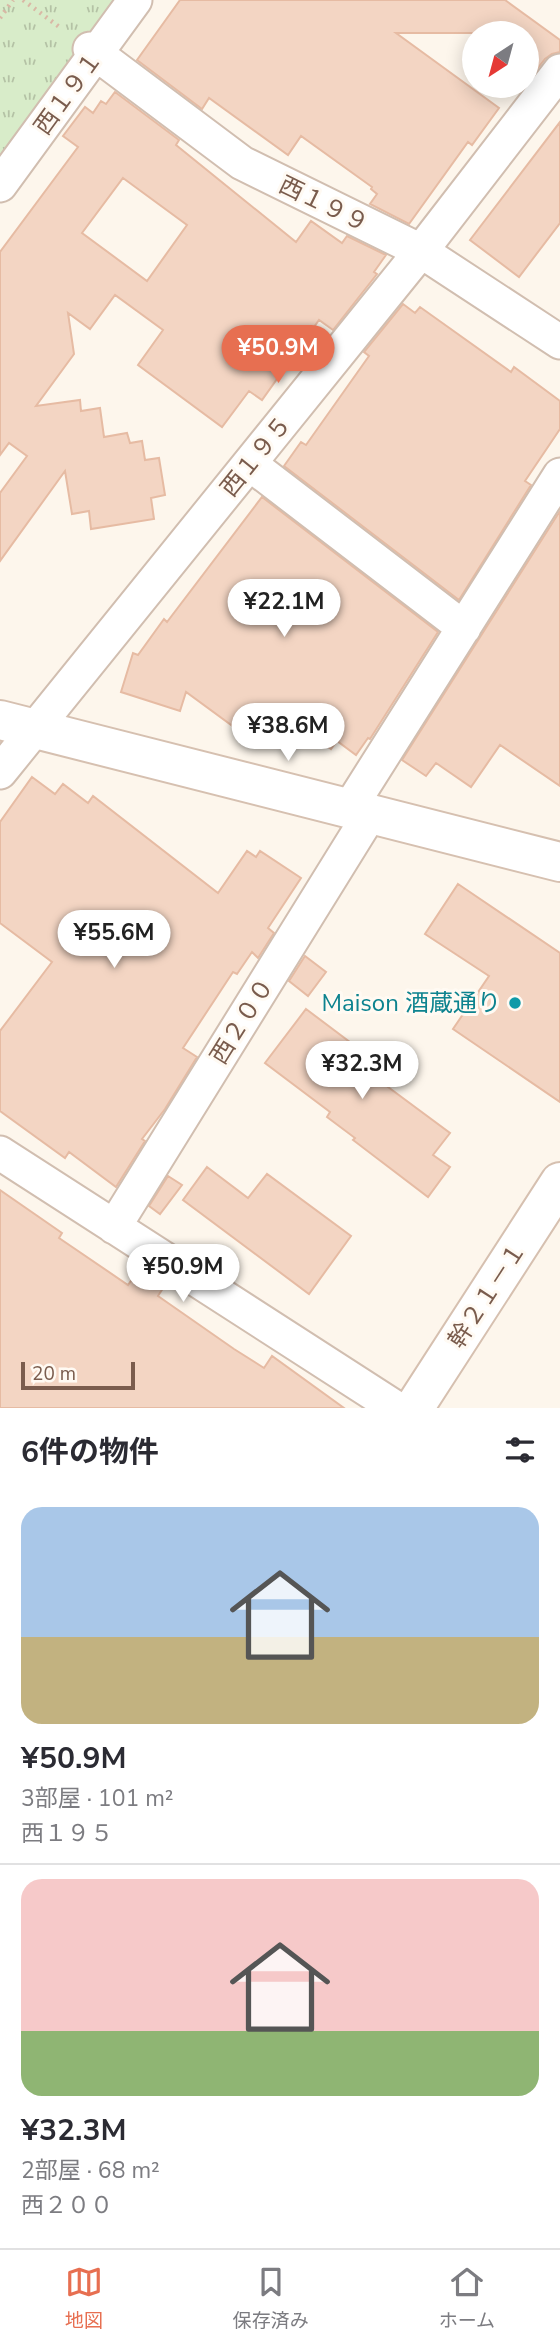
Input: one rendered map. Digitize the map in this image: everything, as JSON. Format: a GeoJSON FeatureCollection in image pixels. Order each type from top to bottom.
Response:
{"type":"FeatureCollection","features":[{"type":"Feature","properties":{"kind":"street","name":"西１９１"},"geometry":{"type":"LineString","coordinates":[[0,185],[93,51],[135,0]]}},
{"type":"Feature","properties":{"kind":"street","name":"西１９９"},"geometry":{"type":"LineString","coordinates":[[93,51],[242,163],[421,251],[560,342]]}},
{"type":"Feature","properties":{"kind":"street","name":"西１９５"},"geometry":{"type":"LineString","coordinates":[[0,772],[17,725],[250,464],[421,251],[560,71]]}},
{"type":"Feature","properties":{"kind":"street"},"geometry":{"type":"LineString","coordinates":[[250,464],[464,628]]}},
{"type":"Feature","properties":{"kind":"street","name":"西２００"},"geometry":{"type":"LineString","coordinates":[[114,1227],[360,812],[464,628],[560,475]]}},
{"type":"Feature","properties":{"kind":"street"},"geometry":{"type":"LineString","coordinates":[[17,725],[560,862]]}},
{"type":"Feature","properties":{"kind":"street"},"geometry":{"type":"LineString","coordinates":[[0,1153],[396,1408]]}},
{"type":"Feature","properties":{"kind":"street","name":"幹２１－１"},"geometry":{"type":"LineString","coordinates":[[414,1408],[560,1182]]}},
{"type":"Feature","properties":{"kind":"path"},"geometry":{"type":"LineString","coordinates":[[0,18],[13,0]]}},
{"type":"Feature","properties":{"kind":"path"},"geometry":{"type":"LineString","coordinates":[[23,0],[93,51]]}},
{"type":"Feature","properties":{"kind":"green space"},"geometry":{"type":"Polygon","coordinates":[[[0,0],[121,0],[0,161],[0,0]]]}},
{"type":"Feature","properties":{"kind":"building"},"geometry":{"type":"Polygon","coordinates":[[[180,0],[505,0],[534,21],[462,21],[462,33],[396,33],[462,81],[462,98],[485,98],[499,108],[472,145],[468,142],[409,224],[370,204],[377,194],[372,187],[301,136],[288,155],[209,98],[202,109],[137,60],[180,0]]]}},
{"type":"Feature","properties":{"kind":"building"},"geometry":{"type":"Polygon","coordinates":[[[539,25],[560,40],[560,52],[545,59],[539,67],[539,25]]]}},
{"type":"Feature","properties":{"kind":"building"},"geometry":{"type":"Polygon","coordinates":[[[115,92],[179,140],[176,145],[296,242],[311,221],[342,243],[347,236],[386,255],[374,272],[377,274],[333,330],[319,320],[262,400],[249,391],[222,427],[138,365],[163,330],[115,295],[90,329],[68,313],[74,354],[36,406],[80,400],[81,411],[100,408],[104,437],[127,433],[130,443],[142,441],[145,460],[159,458],[165,495],[151,498],[154,519],[91,529],[89,511],[72,514],[65,471],[0,561],[0,493],[27,456],[9,443],[0,455],[0,252],[78,147],[63,136],[85,107],[93,113],[101,101],[106,104],[115,92]],[[123,178],[82,233],[147,281],[187,225],[123,178]]]}},
{"type":"Feature","properties":{"kind":"building"},"geometry":{"type":"Polygon","coordinates":[[[560,122],[560,223],[519,277],[470,240],[560,122]]]}},
{"type":"Feature","properties":{"kind":"building"},"geometry":{"type":"Polygon","coordinates":[[[403,304],[415,313],[420,307],[511,372],[514,367],[560,401],[560,429],[525,481],[531,485],[459,600],[284,466],[301,442],[306,445],[369,356],[364,352],[403,304]]]}},
{"type":"Feature","properties":{"kind":"building"},"geometry":{"type":"Polygon","coordinates":[[[262,497],[438,632],[370,739],[368,738],[356,755],[337,741],[331,749],[308,732],[303,738],[287,726],[281,735],[250,712],[238,730],[186,692],[180,711],[121,692],[133,653],[138,655],[164,619],[167,622],[262,497]]]}},
{"type":"Feature","properties":{"kind":"building"},"geometry":{"type":"Polygon","coordinates":[[[560,511],[560,786],[500,745],[471,787],[436,763],[426,776],[402,760],[560,511]]]}},
{"type":"Feature","properties":{"kind":"building"},"geometry":{"type":"Polygon","coordinates":[[[32,777],[55,794],[63,784],[88,803],[93,796],[218,893],[247,851],[256,857],[260,851],[301,878],[268,928],[274,933],[258,958],[252,952],[237,974],[233,972],[183,1048],[197,1057],[165,1109],[142,1139],[145,1141],[116,1187],[69,1152],[65,1158],[0,1111],[0,1031],[52,962],[0,923],[0,822],[32,777]]]}},
{"type":"Feature","properties":{"kind":"building","name":"Maison 酒蔵通り"},"geometry":{"type":"Polygon","coordinates":[[[458,884],[560,953],[560,1102],[453,1029],[489,976],[425,934],[458,884]]]}},
{"type":"Feature","properties":{"kind":"building"},"geometry":{"type":"Polygon","coordinates":[[[305,956],[326,972],[308,996],[289,981],[305,956]]]}},
{"type":"Feature","properties":{"kind":"building"},"geometry":{"type":"Polygon","coordinates":[[[306,1009],[395,1076],[388,1087],[450,1133],[433,1155],[450,1167],[428,1197],[353,1140],[355,1138],[327,1117],[330,1112],[265,1063],[306,1009]]]}},
{"type":"Feature","properties":{"kind":"building"},"geometry":{"type":"Polygon","coordinates":[[[207,1167],[248,1198],[267,1174],[351,1236],[309,1294],[183,1200],[207,1167]]]}},
{"type":"Feature","properties":{"kind":"building"},"geometry":{"type":"Polygon","coordinates":[[[168,1176],[182,1185],[160,1214],[149,1206],[168,1176]]]}},
{"type":"Feature","properties":{"kind":"building"},"geometry":{"type":"Polygon","coordinates":[[[0,1190],[62,1233],[59,1238],[128,1285],[140,1268],[165,1285],[158,1296],[234,1349],[264,1368],[272,1356],[344,1408],[0,1408],[0,1190]]]}},
{"type":"Feature","properties":{"kind":"place","name":"Maison 酒蔵通り"},"geometry":{"type":"Point","coordinates":[515,1003]}}]}
